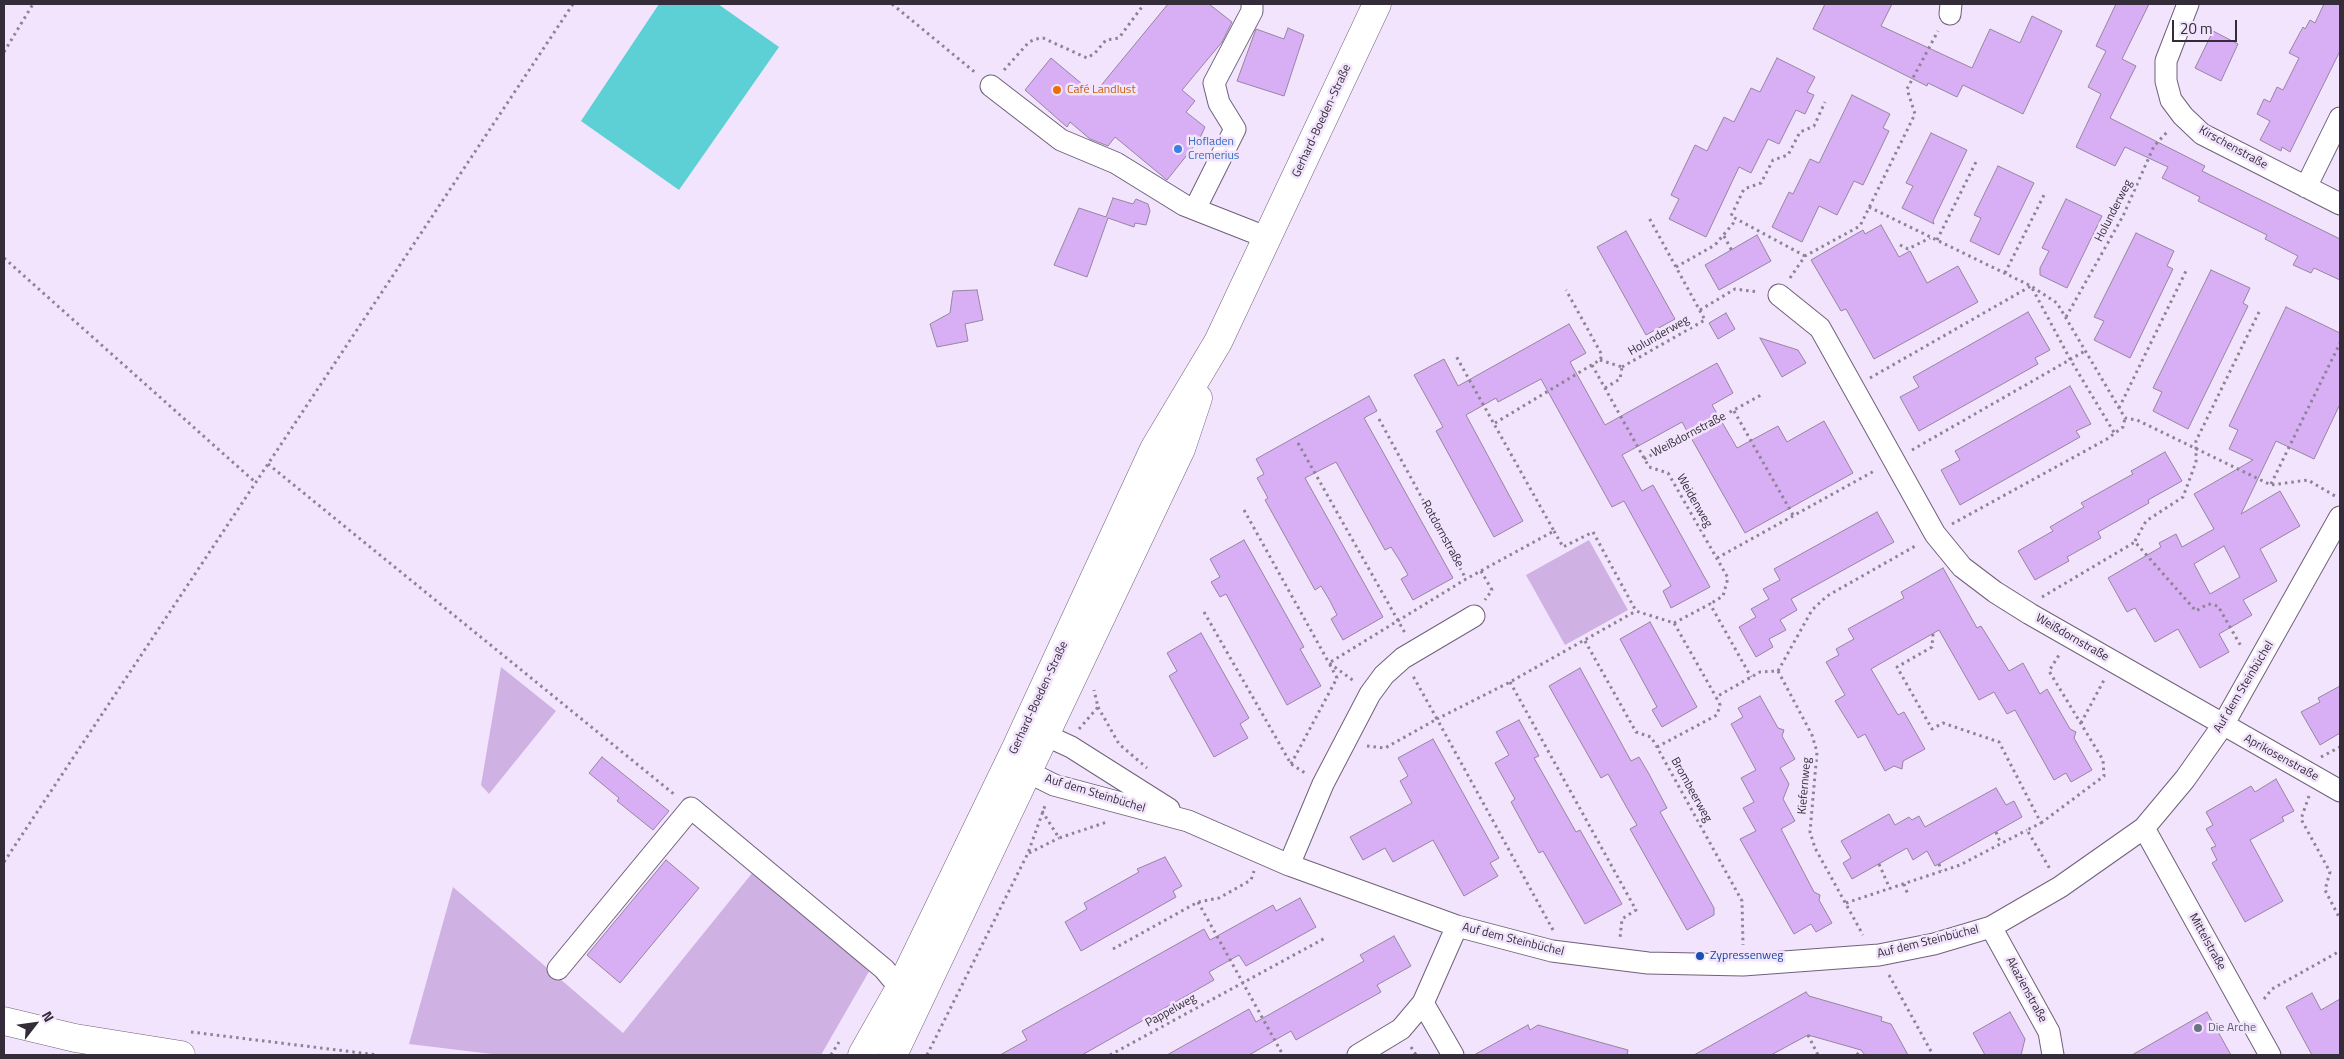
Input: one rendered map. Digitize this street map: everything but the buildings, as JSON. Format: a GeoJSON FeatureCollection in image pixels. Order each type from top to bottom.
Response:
{"type":"FeatureCollection","features":[{"type":"Feature","properties":{"kind":"main road","name":"Gerhard-Boeden-Straße"},"geometry":{"type":"LineString","coordinates":[[893,1055],[1027,749],[1154,449],[1218,342],[1377,4]]}},
{"type":"Feature","properties":{"kind":"main road","name":"Gerhard-Boeden-Straße"},"geometry":{"type":"LineString","coordinates":[[862,1055],[900,988],[1027,749]]}},
{"type":"Feature","properties":{"kind":"main road"},"geometry":{"type":"LineString","coordinates":[[4,1021],[75,1038],[183,1043]]}},
{"type":"Feature","properties":{"kind":"street"},"geometry":{"type":"LineString","coordinates":[[1194,210],[1235,129],[1219,104],[1214,83],[1252,12],[1252,4]]}},
{"type":"Feature","properties":{"kind":"street","name":"Kirschenstraße"},"geometry":{"type":"LineString","coordinates":[[2188,4],[2166,61],[2166,81],[2171,100],[2182,116],[2202,134],[2340,204]]}},
{"type":"Feature","properties":{"kind":"street"},"geometry":{"type":"LineString","coordinates":[[991,86],[1061,140],[1116,163],[1194,210],[1268,238]]}},
{"type":"Feature","properties":{"kind":"street"},"geometry":{"type":"LineString","coordinates":[[2306,186],[2340,118]]}},
{"type":"Feature","properties":{"kind":"street","name":"Weißdornstraße"},"geometry":{"type":"LineString","coordinates":[[1779,295],[1820,328],[1935,534],[1962,567],[1995,592],[2030,614],[2223,725]]}},
{"type":"Feature","properties":{"kind":"street","name":"Auf dem Steinbüchel"},"geometry":{"type":"LineString","coordinates":[[1027,749],[1054,784],[1188,821],[1289,865],[1457,926],[1552,951],[1648,963],[1743,965],[1866,957],[1934,944],[1991,927],[2060,887],[2144,828],[2185,779],[2223,725],[2263,657],[2340,517]]}},
{"type":"Feature","properties":{"kind":"street"},"geometry":{"type":"LineString","coordinates":[[1289,865],[1322,784],[1370,694],[1384,675],[1403,658],[1474,616]]}},
{"type":"Feature","properties":{"kind":"street","name":"Aprikosenstraße"},"geometry":{"type":"LineString","coordinates":[[2223,725],[2340,791]]}},
{"type":"Feature","properties":{"kind":"street","name":"Auf dem Steinbüchel"},"geometry":{"type":"LineString","coordinates":[[1027,749],[1071,747],[1188,821]]}},
{"type":"Feature","properties":{"kind":"street"},"geometry":{"type":"LineString","coordinates":[[558,970],[690,808],[884,968],[900,988]]}},
{"type":"Feature","properties":{"kind":"street","name":"Mittelstraße"},"geometry":{"type":"LineString","coordinates":[[2144,828],[2270,1055]]}},
{"type":"Feature","properties":{"kind":"street"},"geometry":{"type":"LineString","coordinates":[[1358,1055],[1401,1029],[1422,1004],[1457,926]]}},
{"type":"Feature","properties":{"kind":"street","name":"Akazienstraße"},"geometry":{"type":"LineString","coordinates":[[1991,927],[2049,1032],[2053,1055]]}},
{"type":"Feature","properties":{"kind":"street"},"geometry":{"type":"LineString","coordinates":[[1422,1004],[1452,1055]]}},
{"type":"Feature","properties":{"kind":"path"},"geometry":{"type":"LineString","coordinates":[[4,52],[33,4]]}},
{"type":"Feature","properties":{"kind":"path"},"geometry":{"type":"LineString","coordinates":[[4,862],[573,4]]}},
{"type":"Feature","properties":{"kind":"path"},"geometry":{"type":"LineString","coordinates":[[892,4],[991,86],[1028,42],[1043,38],[1087,58],[1095,53],[1106,40],[1119,38],[1144,4]]}},
{"type":"Feature","properties":{"kind":"path"},"geometry":{"type":"LineString","coordinates":[[1700,310],[1735,289],[1779,295],[1805,256],[1860,226],[1915,114],[1907,89],[1931,41],[1951,9]]}},
{"type":"Feature","properties":{"kind":"path"},"geometry":{"type":"LineString","coordinates":[[1805,256],[1736,220],[1732,216],[1744,189],[1761,183],[1773,160],[1788,155],[1800,132],[1814,126],[1825,102]]}},
{"type":"Feature","properties":{"kind":"path","name":"Holunderweg"},"geometry":{"type":"LineString","coordinates":[[2066,317],[2123,216],[2154,146],[2182,116]]}},
{"type":"Feature","properties":{"kind":"path"},"geometry":{"type":"LineString","coordinates":[[1937,240],[1977,160]]}},
{"type":"Feature","properties":{"kind":"path"},"geometry":{"type":"LineString","coordinates":[[2005,274],[2045,193]]}},
{"type":"Feature","properties":{"kind":"path"},"geometry":{"type":"LineString","coordinates":[[1716,697],[1760,672],[1778,671],[1812,610],[1827,596],[2114,434],[2123,427],[2125,418],[2057,303],[2031,286],[1869,207]]}},
{"type":"Feature","properties":{"kind":"path","name":"Holunderweg"},"geometry":{"type":"LineString","coordinates":[[1622,367],[1705,320],[1648,216]]}},
{"type":"Feature","properties":{"kind":"path"},"geometry":{"type":"LineString","coordinates":[[1676,267],[1715,245],[1736,220]]}},
{"type":"Feature","properties":{"kind":"path"},"geometry":{"type":"LineString","coordinates":[[1724,236],[1732,251]]}},
{"type":"Feature","properties":{"kind":"path"},"geometry":{"type":"LineString","coordinates":[[1900,245],[1908,249],[1930,237]]}},
{"type":"Feature","properties":{"kind":"path"},"geometry":{"type":"LineString","coordinates":[[4,258],[255,482]]}},
{"type":"Feature","properties":{"kind":"path"},"geometry":{"type":"LineString","coordinates":[[2119,408],[2186,271]]}},
{"type":"Feature","properties":{"kind":"path"},"geometry":{"type":"LineString","coordinates":[[2031,286],[2070,359],[2114,434]]}},
{"type":"Feature","properties":{"kind":"path"},"geometry":{"type":"LineString","coordinates":[[1853,388],[2031,286]]}},
{"type":"Feature","properties":{"kind":"path"},"geometry":{"type":"LineString","coordinates":[[1495,423],[1600,360],[1602,355],[1566,290]]}},
{"type":"Feature","properties":{"kind":"path"},"geometry":{"type":"LineString","coordinates":[[2030,614],[2043,595],[2135,542],[2146,521],[2183,498],[2196,462],[2196,441],[2259,312]]}},
{"type":"Feature","properties":{"kind":"path"},"geometry":{"type":"LineString","coordinates":[[2271,484],[2340,343]]}},
{"type":"Feature","properties":{"kind":"path"},"geometry":{"type":"LineString","coordinates":[[1925,443],[2085,351]]}},
{"type":"Feature","properties":{"kind":"path"},"geometry":{"type":"LineString","coordinates":[[1456,356],[1563,547],[1593,532],[1636,611],[1674,622],[1716,697],[1720,705],[1717,715],[1657,747]]}},
{"type":"Feature","properties":{"kind":"path"},"geometry":{"type":"LineString","coordinates":[[1600,360],[1622,367],[1620,380],[1605,388]]}},
{"type":"Feature","properties":{"kind":"path","name":"Weidenweg"},"geometry":{"type":"LineString","coordinates":[[1592,365],[1649,467],[1668,473],[1728,578],[1723,596],[1674,622]]}},
{"type":"Feature","properties":{"kind":"path","name":"Weißdornstraße"},"geometry":{"type":"LineString","coordinates":[[1644,459],[1763,394]]}},
{"type":"Feature","properties":{"kind":"path","name":"Weißdornstraße"},"geometry":{"type":"LineString","coordinates":[[1734,411],[1793,515]]}},
{"type":"Feature","properties":{"kind":"path"},"geometry":{"type":"LineString","coordinates":[[2125,418],[2137,420],[2271,484],[2308,480],[2340,499]]}},
{"type":"Feature","properties":{"kind":"path","name":"Rotdornstraße"},"geometry":{"type":"LineString","coordinates":[[1329,663],[1466,579],[1379,419]]}},
{"type":"Feature","properties":{"kind":"path"},"geometry":{"type":"LineString","coordinates":[[1298,443],[1397,620]]}},
{"type":"Feature","properties":{"kind":"path"},"geometry":{"type":"LineString","coordinates":[[1717,558],[1893,460]]}},
{"type":"Feature","properties":{"kind":"path"},"geometry":{"type":"LineString","coordinates":[[268,464],[690,808]]}},
{"type":"Feature","properties":{"kind":"path"},"geometry":{"type":"LineString","coordinates":[[1244,510],[1336,678],[1291,764]]}},
{"type":"Feature","properties":{"kind":"path"},"geometry":{"type":"LineString","coordinates":[[1466,579],[1554,530]]}},
{"type":"Feature","properties":{"kind":"path"},"geometry":{"type":"LineString","coordinates":[[2135,542],[2196,611],[2208,604],[2218,606],[2244,651],[2263,657]]}},
{"type":"Feature","properties":{"kind":"path","name":"Rotdornstraße"},"geometry":{"type":"LineString","coordinates":[[1474,616],[1492,590],[1481,571]]}},
{"type":"Feature","properties":{"kind":"path"},"geometry":{"type":"LineString","coordinates":[[1710,604],[1751,677]]}},
{"type":"Feature","properties":{"kind":"path"},"geometry":{"type":"LineString","coordinates":[[1344,743],[1385,748],[1510,682],[1636,611]]}},
{"type":"Feature","properties":{"kind":"path"},"geometry":{"type":"LineString","coordinates":[[1204,612],[1291,764],[1322,784]]}},
{"type":"Feature","properties":{"kind":"path"},"geometry":{"type":"LineString","coordinates":[[1933,634],[1932,647],[1897,667],[1932,729],[1943,723],[1999,742],[2041,823]]}},
{"type":"Feature","properties":{"kind":"path"},"geometry":{"type":"LineString","coordinates":[[1846,903],[1960,865],[2041,823],[2104,776],[2104,760],[2049,671],[2070,637]]}},
{"type":"Feature","properties":{"kind":"path","name":"Brombeerweg"},"geometry":{"type":"LineString","coordinates":[[1585,641],[1636,732],[1651,738],[1657,747],[1742,901],[1743,965]]}},
{"type":"Feature","properties":{"kind":"path"},"geometry":{"type":"LineString","coordinates":[[1403,658],[1554,931],[1552,951]]}},
{"type":"Feature","properties":{"kind":"path"},"geometry":{"type":"LineString","coordinates":[[2081,723],[2114,662]]}},
{"type":"Feature","properties":{"kind":"path"},"geometry":{"type":"LineString","coordinates":[[1329,663],[1370,694]]}},
{"type":"Feature","properties":{"kind":"path","name":"Kiefernweg"},"geometry":{"type":"LineString","coordinates":[[1778,671],[1812,736],[1817,752],[1810,832],[1815,848],[1863,935],[1866,957]]}},
{"type":"Feature","properties":{"kind":"path"},"geometry":{"type":"LineString","coordinates":[[1510,682],[1636,910],[1622,919],[1619,959]]}},
{"type":"Feature","properties":{"kind":"path"},"geometry":{"type":"LineString","coordinates":[[1098,707],[1119,744],[1154,774]]}},
{"type":"Feature","properties":{"kind":"path"},"geometry":{"type":"LineString","coordinates":[[2315,777],[2301,819],[2330,872],[2325,890],[2340,919]]}},
{"type":"Feature","properties":{"kind":"path"},"geometry":{"type":"LineString","coordinates":[[2027,830],[2060,887]]}},
{"type":"Feature","properties":{"kind":"path"},"geometry":{"type":"LineString","coordinates":[[1996,832],[2001,844]]}},
{"type":"Feature","properties":{"kind":"path"},"geometry":{"type":"LineString","coordinates":[[1028,853],[1059,838]]}},
{"type":"Feature","properties":{"kind":"path"},"geometry":{"type":"LineString","coordinates":[[1113,948],[1198,902],[1219,898],[1251,880],[1261,852]]}},
{"type":"Feature","properties":{"kind":"path"},"geometry":{"type":"LineString","coordinates":[[1879,864],[1890,889]]}},
{"type":"Feature","properties":{"kind":"path"},"geometry":{"type":"LineString","coordinates":[[1939,864],[1941,872]]}},
{"type":"Feature","properties":{"kind":"path"},"geometry":{"type":"LineString","coordinates":[[1904,884],[1908,895]]}},
{"type":"Feature","properties":{"kind":"path"},"geometry":{"type":"LineString","coordinates":[[1198,902],[1283,1055]]}},
{"type":"Feature","properties":{"kind":"path","name":"Pappelweg"},"geometry":{"type":"LineString","coordinates":[[1110,1055],[1327,937]]}},
{"type":"Feature","properties":{"kind":"path"},"geometry":{"type":"LineString","coordinates":[[2264,999],[2272,989],[2340,951]]}},
{"type":"Feature","properties":{"kind":"path"},"geometry":{"type":"LineString","coordinates":[[1886,968],[1933,1055]]}},
{"type":"Feature","properties":{"kind":"path"},"geometry":{"type":"LineString","coordinates":[[1808,1035],[1818,1055]]}},
{"type":"Feature","properties":{"kind":"path"},"geometry":{"type":"LineString","coordinates":[[183,1043],[378,1055]]}},
{"type":"Feature","properties":{"kind":"path"},"geometry":{"type":"LineString","coordinates":[[1857,1055],[1861,1050]]}},
{"type":"Feature","properties":{"kind":"shaded area"},"geometry":{"type":"Polygon","coordinates":[[[659,4],[718,4],[779,47],[679,190],[581,121],[659,4]]]}},
{"type":"Feature","properties":{"kind":"shaded area"},"geometry":{"type":"Polygon","coordinates":[[[1589,540],[1628,610],[1565,645],[1526,575],[1589,540]]]}},
{"type":"Feature","properties":{"kind":"shaded area"},"geometry":{"type":"Polygon","coordinates":[[[501,667],[556,711],[489,794],[481,785],[501,667]]]}},
{"type":"Feature","properties":{"kind":"shaded area"},"geometry":{"type":"Polygon","coordinates":[[[753,872],[871,968],[821,1055],[500,1055],[409,1044],[453,887],[623,1033],[753,872]]]}},
{"type":"Feature","properties":{"kind":"place","name":"Café Landlust"},"geometry":{"type":"Point","coordinates":[1057,90]}},
{"type":"Feature","properties":{"kind":"place","name":"Hofladen Cremerius"},"geometry":{"type":"Point","coordinates":[1178,149]}},
{"type":"Feature","properties":{"kind":"place","name":"Zypressenweg"},"geometry":{"type":"Point","coordinates":[1700,956]}},
{"type":"Feature","properties":{"kind":"place","name":"Die Arche"},"geometry":{"type":"Point","coordinates":[2198,1028]}}]}
